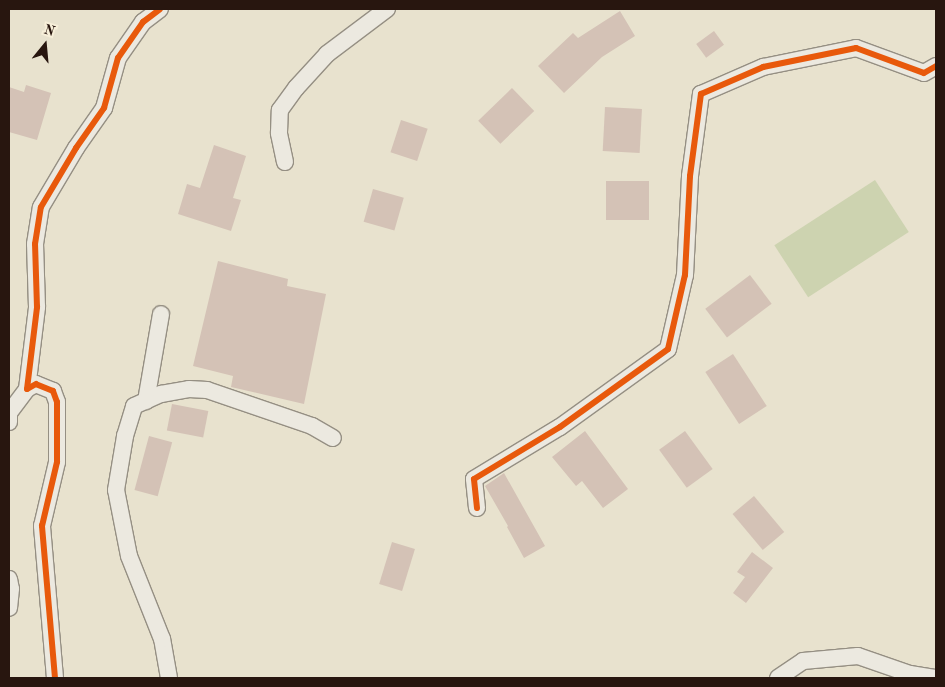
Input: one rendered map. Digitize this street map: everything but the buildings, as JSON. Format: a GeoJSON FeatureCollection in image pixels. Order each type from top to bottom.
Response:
{"type":"FeatureCollection","features":[{"type":"Feature","properties":{"kind":"street"},"geometry":{"type":"LineString","coordinates":[[9,422],[9,413],[26,389],[37,307],[35,244],[41,207],[76,148],[104,108],[118,58],[143,22],[160,9]]}},
{"type":"Feature","properties":{"kind":"street"},"geometry":{"type":"LineString","coordinates":[[285,162],[279,133],[280,110],[296,88],[327,54],[387,9]]}},
{"type":"Feature","properties":{"kind":"street"},"geometry":{"type":"LineString","coordinates":[[477,508],[474,479],[560,426],[668,349],[685,275],[690,176],[701,94],[763,67],[856,48],[924,73],[936,66]]}},
{"type":"Feature","properties":{"kind":"street"},"geometry":{"type":"LineString","coordinates":[[146,401],[161,314]]}},
{"type":"Feature","properties":{"kind":"street"},"geometry":{"type":"LineString","coordinates":[[26,389],[36,384],[53,391],[57,402],[57,462],[42,526],[55,678]]}},
{"type":"Feature","properties":{"kind":"street"},"geometry":{"type":"LineString","coordinates":[[169,678],[162,639],[129,556],[116,490],[125,436],[134,406],[161,394],[189,389],[207,390],[312,426],[333,438]]}},
{"type":"Feature","properties":{"kind":"street"},"geometry":{"type":"LineString","coordinates":[[9,579],[11,589],[9,608]]}},
{"type":"Feature","properties":{"kind":"street"},"geometry":{"type":"LineString","coordinates":[[778,678],[803,660],[858,656],[910,674],[935,678]]}},
{"type":"Feature","properties":{"kind":"green space"},"geometry":{"type":"Polygon","coordinates":[[[875,180],[909,232],[808,297],[774,245],[875,180]]]}},
{"type":"Feature","properties":{"kind":"cycle path"},"geometry":{"type":"LineString","coordinates":[[55,678],[42,526],[57,462],[57,402],[53,391],[36,384],[27,389],[37,307],[35,244],[41,207],[76,148],[104,108],[118,58],[143,22],[160,9]]}},
{"type":"Feature","properties":{"kind":"cycle path"},"geometry":{"type":"LineString","coordinates":[[477,508],[474,479],[560,427],[668,349],[685,275],[690,176],[701,94],[763,67],[856,48],[924,73],[936,66]]}}]}
